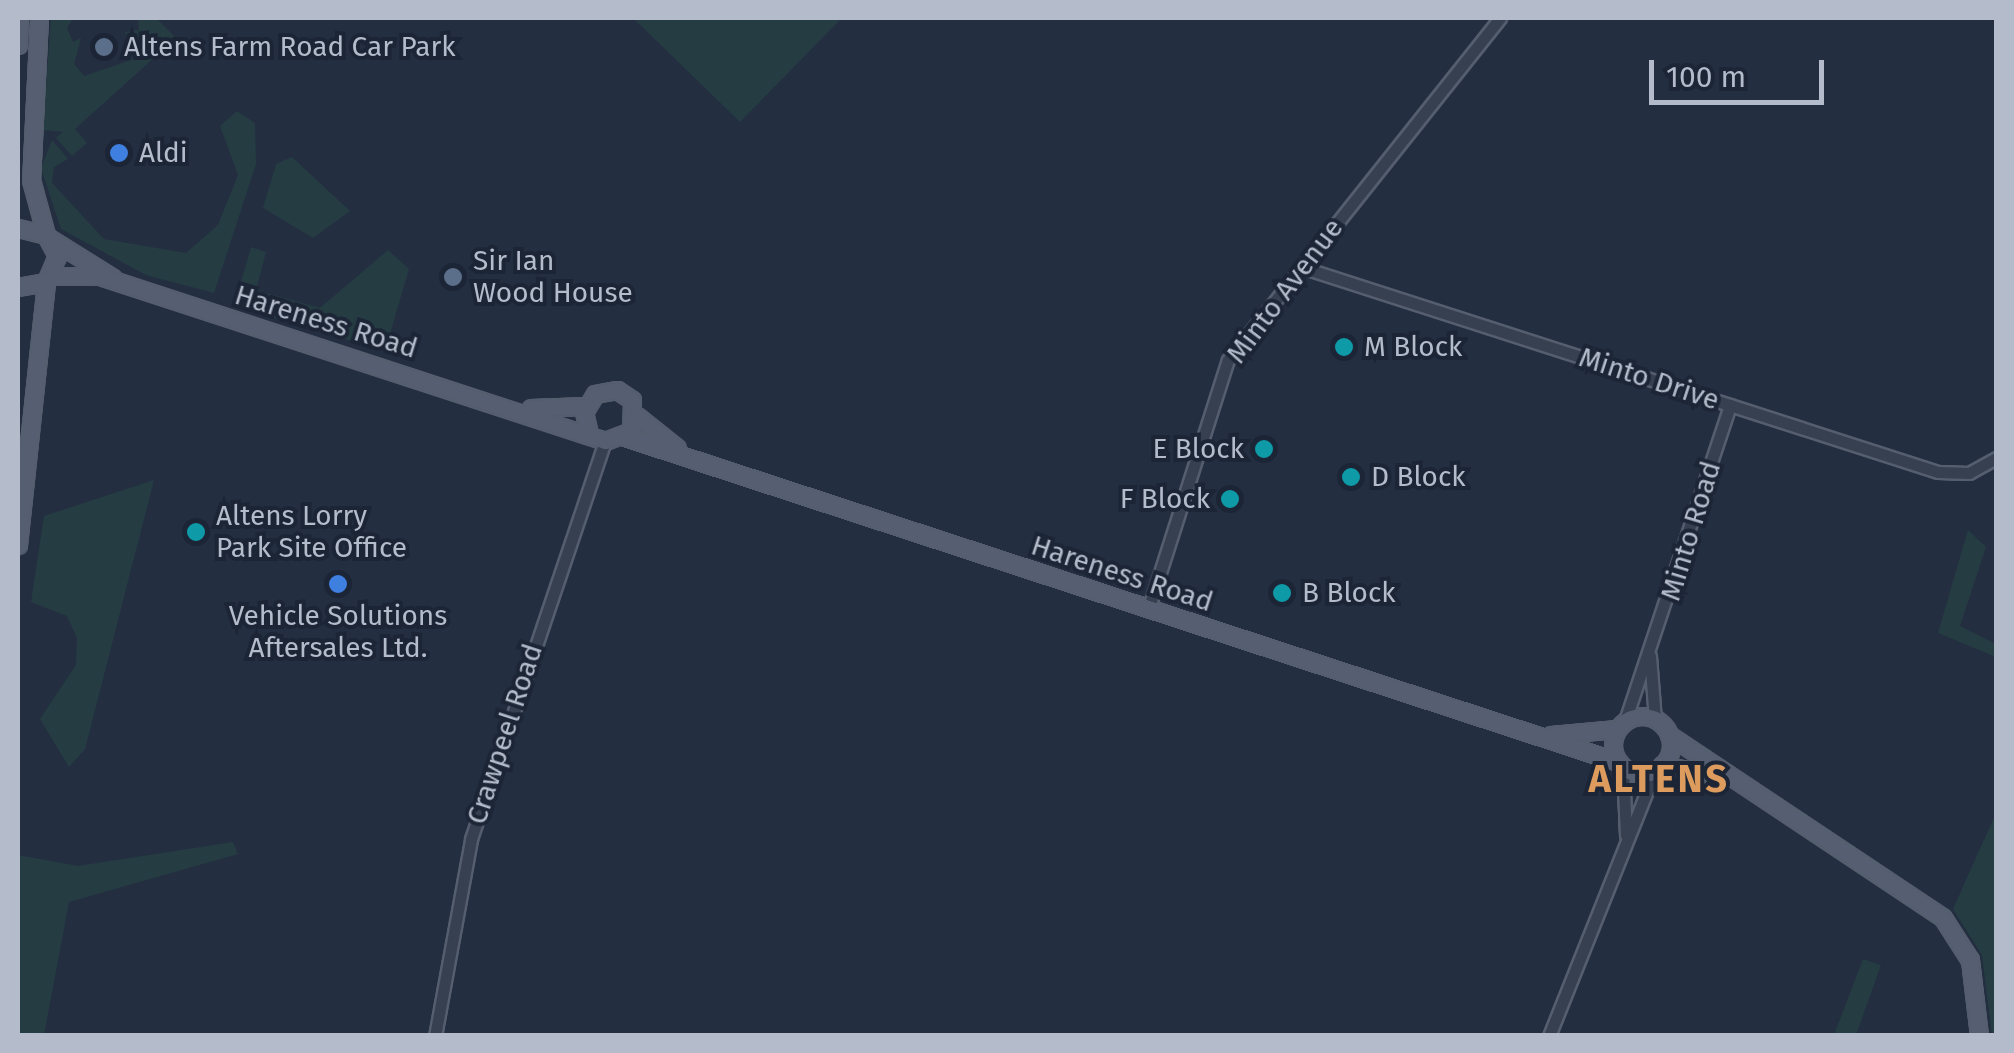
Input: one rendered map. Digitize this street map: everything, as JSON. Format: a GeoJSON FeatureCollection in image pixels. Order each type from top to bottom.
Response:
{"type":"FeatureCollection","features":[{"type":"Feature","properties":{"kind":"main road"},"geometry":{"type":"LineString","coordinates":[[18,45],[19,18]]}},
{"type":"Feature","properties":{"kind":"main road"},"geometry":{"type":"LineString","coordinates":[[18,545],[48,279],[48,236],[31,180],[39,18]]}},
{"type":"Feature","properties":{"kind":"main road"},"geometry":{"type":"LineString","coordinates":[[18,228],[48,236]]}},
{"type":"Feature","properties":{"kind":"main road","name":"Hareness Road"},"geometry":{"type":"LineString","coordinates":[[48,236],[120,283]]}},
{"type":"Feature","properties":{"kind":"main road","name":"Hareness Road"},"geometry":{"type":"LineString","coordinates":[[18,288],[48,279],[120,283],[588,430]]}},
{"type":"Feature","properties":{"kind":"main road"},"geometry":{"type":"LineString","coordinates":[[617,390],[636,416],[626,437],[605,441],[588,430],[586,406],[617,390]]}},
{"type":"Feature","properties":{"kind":"main road","name":"Hareness Road"},"geometry":{"type":"LineString","coordinates":[[517,408],[586,406]]}},
{"type":"Feature","properties":{"kind":"main road","name":"Hareness Road"},"geometry":{"type":"LineString","coordinates":[[636,416],[683,454]]}},
{"type":"Feature","properties":{"kind":"main road","name":"Hareness Road"},"geometry":{"type":"LineString","coordinates":[[626,437],[1547,735],[1621,765],[1733,779]]}},
{"type":"Feature","properties":{"kind":"main road"},"geometry":{"type":"LineString","coordinates":[[1655,719],[1669,735],[1943,918],[1970,960],[1979,1036]]}},
{"type":"Feature","properties":{"kind":"main road","name":"Hareness Road"},"geometry":{"type":"LineString","coordinates":[[1547,735],[1655,719]]}},
{"type":"Feature","properties":{"kind":"main road"},"geometry":{"type":"LineString","coordinates":[[1621,725],[1621,765]]}},
{"type":"Feature","properties":{"kind":"main road"},"geometry":{"type":"LineString","coordinates":[[1658,768],[1669,735]]}},
{"type":"Feature","properties":{"kind":"street","name":"Minto Avenue"},"geometry":{"type":"LineString","coordinates":[[1149,608],[1228,360],[1500,18]]}},
{"type":"Feature","properties":{"kind":"street","name":"Minto Drive"},"geometry":{"type":"LineString","coordinates":[[1301,267],[1938,472],[1970,474],[1996,458]]}},
{"type":"Feature","properties":{"kind":"street","name":"Minto Road"},"geometry":{"type":"LineString","coordinates":[[1621,725],[1650,656],[1730,405]]}},
{"type":"Feature","properties":{"kind":"street","name":"Crawpeel Road"},"geometry":{"type":"LineString","coordinates":[[435,1036],[471,839],[605,441]]}},
{"type":"Feature","properties":{"kind":"street","name":"Minto Road"},"geometry":{"type":"LineString","coordinates":[[1650,656],[1655,719]]}},
{"type":"Feature","properties":{"kind":"street"},"geometry":{"type":"LineString","coordinates":[[1621,765],[1626,835]]}},
{"type":"Feature","properties":{"kind":"street"},"geometry":{"type":"LineString","coordinates":[[1550,1036],[1626,835],[1658,768]]}},
{"type":"Feature","properties":{"kind":"green space"},"geometry":{"type":"Polygon","coordinates":[[[51,18],[73,18],[67,28],[73,42],[81,38],[74,64],[84,76],[134,59],[125,32],[139,30],[138,18],[156,18],[176,38],[75,129],[87,143],[72,156],[56,138],[63,132],[43,130],[51,18]]]}},
{"type":"Feature","properties":{"kind":"green space"},"geometry":{"type":"Polygon","coordinates":[[[633,18],[842,18],[740,122],[633,18]]]}},
{"type":"Feature","properties":{"kind":"green space"},"geometry":{"type":"Polygon","coordinates":[[[237,111],[255,123],[256,164],[214,293],[146,275],[61,229],[41,168],[52,140],[68,159],[54,167],[52,183],[104,239],[186,253],[218,225],[238,175],[220,126],[237,111]]]}},
{"type":"Feature","properties":{"kind":"green space"},"geometry":{"type":"Polygon","coordinates":[[[292,157],[350,211],[313,238],[263,208],[276,164],[292,157]]]}},
{"type":"Feature","properties":{"kind":"green space"},"geometry":{"type":"Polygon","coordinates":[[[251,247],[266,252],[256,290],[320,308],[388,250],[409,269],[385,351],[244,309],[237,296],[251,247]]]}},
{"type":"Feature","properties":{"kind":"green space"},"geometry":{"type":"Polygon","coordinates":[[[154,480],[85,749],[69,767],[40,719],[76,665],[77,638],[67,616],[31,602],[44,516],[154,480]]]}},
{"type":"Feature","properties":{"kind":"green space"},"geometry":{"type":"Polygon","coordinates":[[[1968,530],[1986,547],[1960,626],[1996,644],[1996,657],[1938,633],[1968,530]]]}},
{"type":"Feature","properties":{"kind":"green space"},"geometry":{"type":"Polygon","coordinates":[[[1996,813],[1996,1035],[1992,1036],[1982,955],[1953,909],[1996,813]]]}},
{"type":"Feature","properties":{"kind":"green space"},"geometry":{"type":"Polygon","coordinates":[[[233,842],[238,854],[69,902],[44,1035],[18,1035],[18,855],[78,866],[233,842]]]}},
{"type":"Feature","properties":{"kind":"green space"},"geometry":{"type":"Polygon","coordinates":[[[1863,959],[1881,965],[1856,1035],[1834,1035],[1863,959]]]}},
{"type":"Feature","properties":{"kind":"place","name":"Altens Farm Road Car Park"},"geometry":{"type":"Point","coordinates":[104,47]}},
{"type":"Feature","properties":{"kind":"place","name":"Aldi"},"geometry":{"type":"Point","coordinates":[119,153]}},
{"type":"Feature","properties":{"kind":"place","name":"Sir Ian Wood House"},"geometry":{"type":"Point","coordinates":[453,277]}},
{"type":"Feature","properties":{"kind":"place","name":"M Block"},"geometry":{"type":"Point","coordinates":[1344,347]}},
{"type":"Feature","properties":{"kind":"place","name":"E Block"},"geometry":{"type":"Point","coordinates":[1264,449]}},
{"type":"Feature","properties":{"kind":"place","name":"D Block"},"geometry":{"type":"Point","coordinates":[1351,477]}},
{"type":"Feature","properties":{"kind":"place","name":"F Block"},"geometry":{"type":"Point","coordinates":[1230,499]}},
{"type":"Feature","properties":{"kind":"place","name":"Altens Lorry Park Site Office"},"geometry":{"type":"Point","coordinates":[196,532]}},
{"type":"Feature","properties":{"kind":"place","name":"Vehicle Solutions Aftersales Ltd."},"geometry":{"type":"Point","coordinates":[338,584]}},
{"type":"Feature","properties":{"kind":"place","name":"B Block"},"geometry":{"type":"Point","coordinates":[1282,593]}},
{"type":"Feature","properties":{"kind":"district","name":"ALTENS"},"geometry":{"type":"Point","coordinates":[1659,780]}}]}
